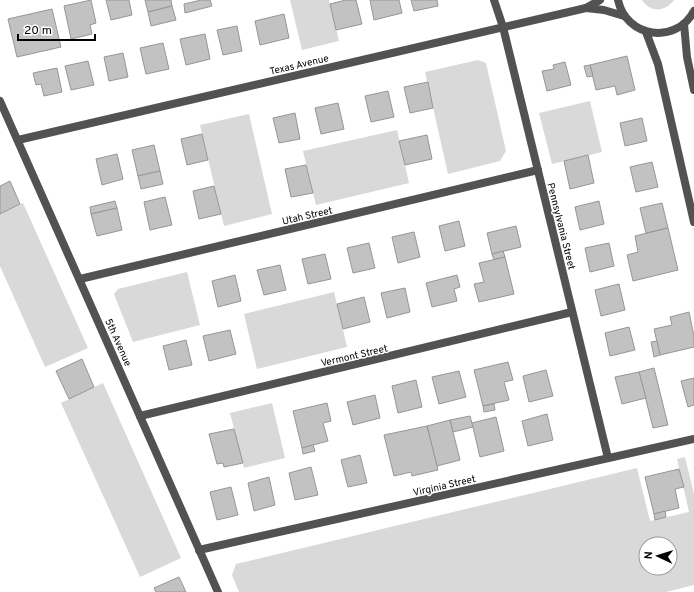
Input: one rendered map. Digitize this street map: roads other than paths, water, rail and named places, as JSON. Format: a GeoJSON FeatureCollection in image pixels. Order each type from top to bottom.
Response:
{"type":"FeatureCollection","features":[{"type":"Feature","properties":{"kind":"street","name":"Pennsylvania Street"},"geometry":{"type":"LineString","coordinates":[[494,0],[503,27],[608,458]]}},
{"type":"Feature","properties":{"kind":"street","name":"Texas Avenue"},"geometry":{"type":"LineString","coordinates":[[18,140],[586,8],[600,0]]}},
{"type":"Feature","properties":{"kind":"street"},"geometry":{"type":"LineString","coordinates":[[618,0],[624,16],[634,25],[646,32],[659,34],[673,31],[684,24],[694,11]]}},
{"type":"Feature","properties":{"kind":"street","name":"Texas Avenue"},"geometry":{"type":"LineString","coordinates":[[586,8],[604,10],[624,16]]}},
{"type":"Feature","properties":{"kind":"street"},"geometry":{"type":"LineString","coordinates":[[684,24],[687,57],[694,90]]}},
{"type":"Feature","properties":{"kind":"street"},"geometry":{"type":"LineString","coordinates":[[646,32],[658,64],[694,222]]}},
{"type":"Feature","properties":{"kind":"street","name":"5th Avenue"},"geometry":{"type":"LineString","coordinates":[[0,101],[218,592]]}},
{"type":"Feature","properties":{"kind":"street","name":"Utah Street"},"geometry":{"type":"LineString","coordinates":[[80,279],[538,170]]}},
{"type":"Feature","properties":{"kind":"street","name":"Vermont Street"},"geometry":{"type":"LineString","coordinates":[[140,416],[572,312]]}},
{"type":"Feature","properties":{"kind":"street","name":"Virginia Street"},"geometry":{"type":"LineString","coordinates":[[199,550],[694,439]]}}]}
